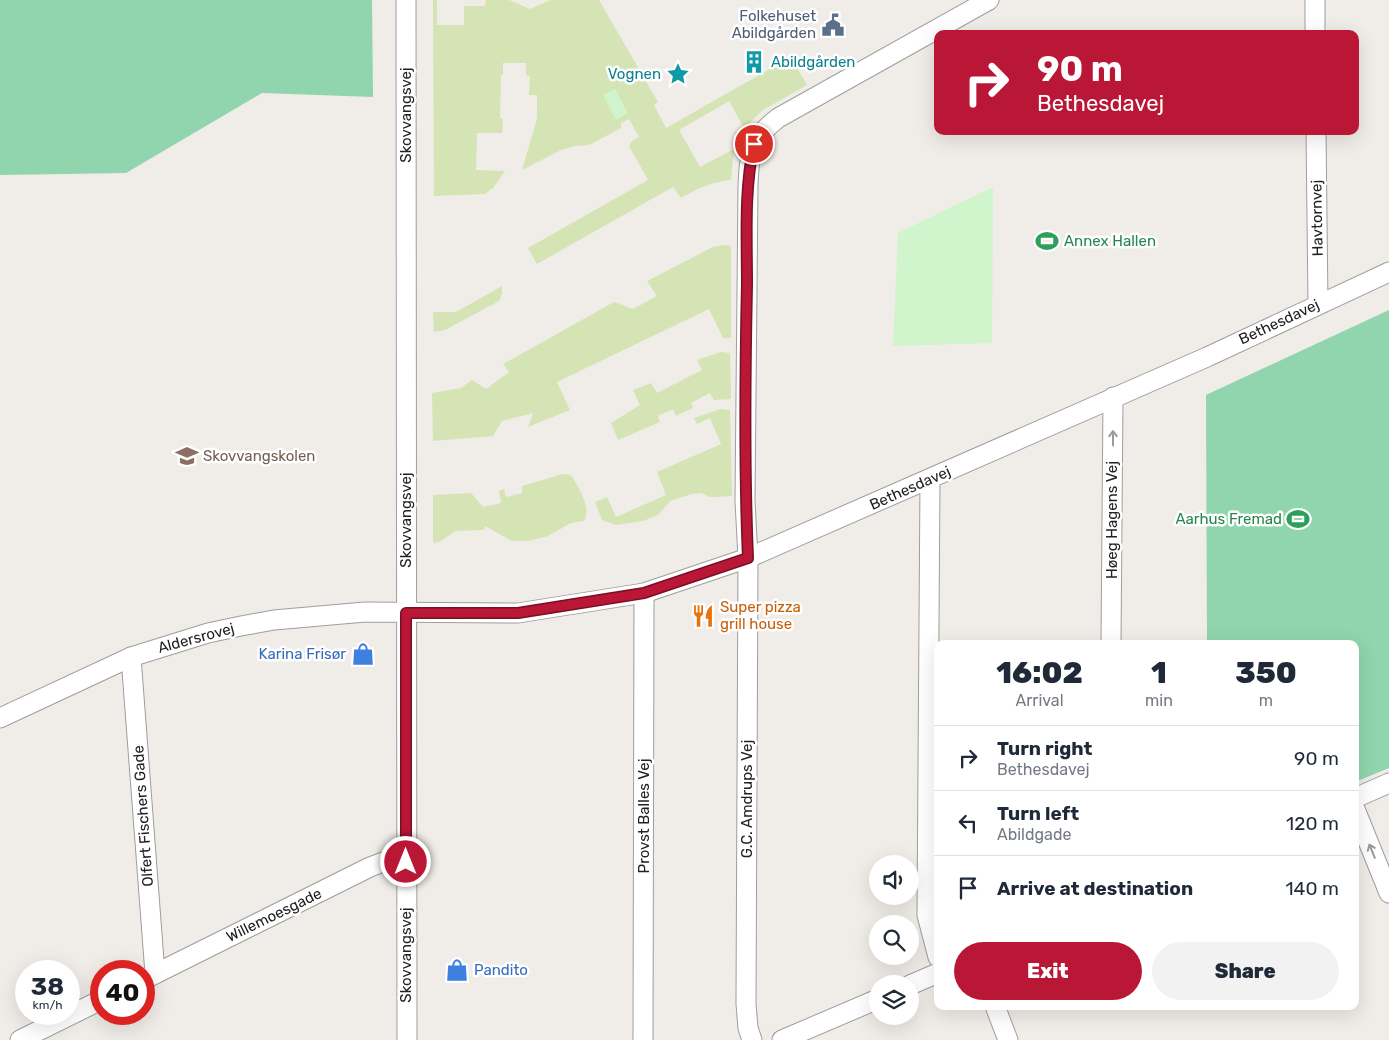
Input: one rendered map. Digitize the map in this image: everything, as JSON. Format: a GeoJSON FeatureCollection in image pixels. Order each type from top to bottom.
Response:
{"type":"FeatureCollection","features":[{"type":"Feature","properties":{"kind":"street","name":"Skovvangsvej"},"geometry":{"type":"LineString","coordinates":[[406,0],[406,1040]]}},
{"type":"Feature","properties":{"kind":"street","name":"G.C. Amdrups Vej"},"geometry":{"type":"LineString","coordinates":[[935,30],[989,0]]}},
{"type":"Feature","properties":{"kind":"street"},"geometry":{"type":"LineString","coordinates":[[1315,0],[1315,30]]}},
{"type":"Feature","properties":{"kind":"street","name":"G.C. Amdrups Vej"},"geometry":{"type":"LineString","coordinates":[[752,1040],[748,1028],[746,1004],[748,558],[746,501],[749,165],[754,144],[764,129],[778,118],[934,31]]}},
{"type":"Feature","properties":{"kind":"street","name":"Havtornvej"},"geometry":{"type":"LineString","coordinates":[[1316,135],[1318,304]]}},
{"type":"Feature","properties":{"kind":"street","name":"Bethesdavej"},"geometry":{"type":"LineString","coordinates":[[406,613],[518,613],[644,593],[748,558],[1207,357],[1389,272]]}},
{"type":"Feature","properties":{"kind":"street","name":"Høeg Hagens Vej"},"geometry":{"type":"LineString","coordinates":[[1111,640],[1113,397]]}},
{"type":"Feature","properties":{"kind":"street"},"geometry":{"type":"LineString","coordinates":[[930,479],[927,915],[934,942]]}},
{"type":"Feature","properties":{"kind":"street","name":"Provst Balles Vej"},"geometry":{"type":"LineString","coordinates":[[643,1040],[644,593]]}},
{"type":"Feature","properties":{"kind":"street","name":"Aldersrovej"},"geometry":{"type":"LineString","coordinates":[[0,718],[131,657],[208,633],[274,620],[365,612],[406,613]]}},
{"type":"Feature","properties":{"kind":"street","name":"Olfert Fischers Gade"},"geometry":{"type":"LineString","coordinates":[[131,657],[148,960]]}},
{"type":"Feature","properties":{"kind":"street"},"geometry":{"type":"LineString","coordinates":[[1359,796],[1389,783]]}},
{"type":"Feature","properties":{"kind":"street"},"geometry":{"type":"LineString","coordinates":[[1359,820],[1389,893]]}},
{"type":"Feature","properties":{"kind":"street","name":"Willemoesgade"},"geometry":{"type":"LineString","coordinates":[[155,973],[370,867],[383,862],[406,862]]}},
{"type":"Feature","properties":{"kind":"street"},"geometry":{"type":"LineString","coordinates":[[919,981],[934,975]]}},
{"type":"Feature","properties":{"kind":"street"},"geometry":{"type":"LineString","coordinates":[[782,1040],[869,1003]]}},
{"type":"Feature","properties":{"kind":"street"},"geometry":{"type":"LineString","coordinates":[[20,1040],[90,1005]]}},
{"type":"Feature","properties":{"kind":"street"},"geometry":{"type":"LineString","coordinates":[[997,1010],[1008,1040]]}},
{"type":"Feature","properties":{"kind":"green space"},"geometry":{"type":"Polygon","coordinates":[[[0,0],[372,0],[373,97],[262,93],[126,173],[0,175],[0,0]]]}},
{"type":"Feature","properties":{"kind":"green space"},"geometry":{"type":"Polygon","coordinates":[[[433,0],[437,0],[437,25],[464,25],[464,6],[485,6],[486,0],[509,0],[530,9],[550,0],[599,0],[658,102],[654,105],[666,128],[791,57],[807,85],[763,110],[744,128],[729,101],[679,130],[700,167],[734,149],[731,180],[705,186],[681,198],[673,187],[537,264],[528,248],[648,180],[629,146],[632,141],[639,137],[629,119],[621,123],[621,128],[589,145],[561,150],[522,170],[537,119],[537,95],[529,95],[530,76],[526,75],[526,63],[503,63],[500,118],[503,119],[502,133],[477,133],[476,170],[505,171],[493,188],[485,194],[434,196],[433,0]]]}},
{"type":"Feature","properties":{"kind":"green space"},"geometry":{"type":"Polygon","coordinates":[[[615,89],[628,113],[616,120],[603,95],[615,89]]]}},
{"type":"Feature","properties":{"kind":"green space"},"geometry":{"type":"Polygon","coordinates":[[[993,187],[992,343],[893,346],[898,233],[993,187]]]}},
{"type":"Feature","properties":{"kind":"green space"},"geometry":{"type":"Polygon","coordinates":[[[731,246],[731,338],[723,338],[709,309],[557,382],[570,410],[528,427],[533,413],[502,421],[493,436],[433,441],[432,393],[461,388],[472,380],[486,389],[509,372],[503,364],[614,302],[633,309],[657,296],[647,281],[713,247],[731,246]]]}},
{"type":"Feature","properties":{"kind":"green space"},"geometry":{"type":"Polygon","coordinates":[[[502,286],[502,294],[499,301],[445,330],[434,332],[433,312],[456,312],[502,286]]]}},
{"type":"Feature","properties":{"kind":"green space","name":"Aarhus Fremad"},"geometry":{"type":"Polygon","coordinates":[[[1389,310],[1389,768],[1359,780],[1359,640],[1207,640],[1206,395],[1389,310]]]}},
{"type":"Feature","properties":{"kind":"green space"},"geometry":{"type":"Polygon","coordinates":[[[721,352],[730,353],[731,399],[714,400],[710,393],[691,403],[693,408],[676,416],[673,409],[658,416],[660,422],[618,440],[611,423],[640,405],[633,390],[651,383],[657,393],[702,370],[697,360],[721,352]]]}},
{"type":"Feature","properties":{"kind":"green space"},"geometry":{"type":"Polygon","coordinates":[[[720,409],[730,410],[732,496],[710,497],[701,493],[692,494],[670,501],[658,515],[643,521],[616,525],[602,520],[595,502],[607,497],[616,517],[666,495],[657,472],[721,444],[710,418],[697,424],[694,418],[720,409]]]}},
{"type":"Feature","properties":{"kind":"green space"},"geometry":{"type":"Polygon","coordinates":[[[563,474],[571,475],[583,497],[586,510],[584,521],[571,523],[548,536],[529,541],[512,541],[485,526],[484,530],[456,531],[439,542],[433,543],[433,495],[471,493],[483,507],[501,503],[499,491],[504,489],[506,497],[522,493],[522,486],[563,474]]]}},
{"type":"Feature","properties":{"kind":"place","name":"Folkehuset Abildgården"},"geometry":{"type":"Point","coordinates":[833,25]}},
{"type":"Feature","properties":{"kind":"place","name":"Abildgården"},"geometry":{"type":"Point","coordinates":[754,62]}},
{"type":"Feature","properties":{"kind":"place","name":"Vognen"},"geometry":{"type":"Point","coordinates":[678,74]}},
{"type":"Feature","properties":{"kind":"place","name":"Annex Hallen"},"geometry":{"type":"Point","coordinates":[1047,241]}},
{"type":"Feature","properties":{"kind":"place","name":"Skovvangskolen"},"geometry":{"type":"Point","coordinates":[187,456]}},
{"type":"Feature","properties":{"kind":"place","name":"Aarhus Fremad"},"geometry":{"type":"Point","coordinates":[1298,519]}},
{"type":"Feature","properties":{"kind":"place","name":"Super pizza grill house"},"geometry":{"type":"Point","coordinates":[703,616]}},
{"type":"Feature","properties":{"kind":"place","name":"Karina Frisør"},"geometry":{"type":"Point","coordinates":[363,654]}},
{"type":"Feature","properties":{"kind":"place","name":"Pandito"},"geometry":{"type":"Point","coordinates":[457,970]}},
{"type":"Feature","properties":{"kind":"route"},"geometry":{"type":"LineString","coordinates":[[406,862],[406,613],[518,613],[644,593],[748,558],[746,501],[747,257],[749,165],[754,144]]}}]}
